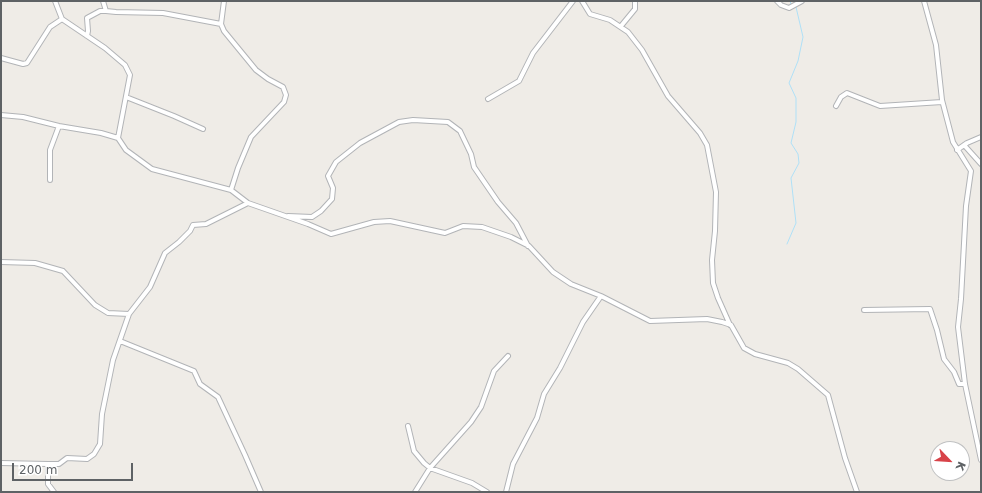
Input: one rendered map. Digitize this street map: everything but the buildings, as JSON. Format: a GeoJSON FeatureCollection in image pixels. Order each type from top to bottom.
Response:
{"type":"FeatureCollection","features":[{"type":"Feature","properties":{"kind":"street"},"geometry":{"type":"LineString","coordinates":[[55,1],[62,19],[125,64],[130,75],[118,138]]}},
{"type":"Feature","properties":{"kind":"street"},"geometry":{"type":"LineString","coordinates":[[103,1],[106,10]]}},
{"type":"Feature","properties":{"kind":"street"},"geometry":{"type":"LineString","coordinates":[[224,1],[221,24],[224,31],[256,70],[268,79],[283,86],[286,95],[284,102],[251,137],[238,168],[231,190]]}},
{"type":"Feature","properties":{"kind":"street"},"geometry":{"type":"LineString","coordinates":[[488,99],[519,81],[533,53],[573,1]]}},
{"type":"Feature","properties":{"kind":"street"},"geometry":{"type":"LineString","coordinates":[[582,1],[590,14],[621,26],[636,41],[668,96],[700,133],[707,145],[716,192],[715,231],[712,260],[713,283],[718,298],[744,348],[755,354],[788,363],[798,369],[828,395],[845,458],[857,492]]}},
{"type":"Feature","properties":{"kind":"street"},"geometry":{"type":"LineString","coordinates":[[621,26],[635,9],[635,1]]}},
{"type":"Feature","properties":{"kind":"street"},"geometry":{"type":"LineString","coordinates":[[777,1],[786,8],[802,1]]}},
{"type":"Feature","properties":{"kind":"street"},"geometry":{"type":"LineString","coordinates":[[924,1],[938,56],[942,102],[957,150],[971,171],[966,206],[958,327],[965,384],[981,460]]}},
{"type":"Feature","properties":{"kind":"street"},"geometry":{"type":"LineString","coordinates":[[87,36],[87,18],[100,11],[106,10],[116,12],[163,13],[221,24]]}},
{"type":"Feature","properties":{"kind":"street"},"geometry":{"type":"LineString","coordinates":[[1,58],[23,64],[27,63],[50,26],[62,19]]}},
{"type":"Feature","properties":{"kind":"street"},"geometry":{"type":"LineString","coordinates":[[836,106],[841,97],[848,93],[880,106],[942,102]]}},
{"type":"Feature","properties":{"kind":"street"},"geometry":{"type":"LineString","coordinates":[[126,97],[203,129]]}},
{"type":"Feature","properties":{"kind":"street"},"geometry":{"type":"LineString","coordinates":[[1,115],[23,117],[59,126],[101,133],[118,138],[126,150],[152,169],[231,190],[248,203],[331,234],[374,222],[390,221],[445,233],[463,226],[482,227],[511,237],[529,246]]}},
{"type":"Feature","properties":{"kind":"street"},"geometry":{"type":"LineString","coordinates":[[284,216],[312,217],[321,211],[332,199],[334,188],[328,176],[336,162],[360,143],[398,122],[413,120],[448,122],[460,131],[472,154],[474,167],[498,202],[516,223],[529,246],[559,276],[571,284],[601,296],[650,321],[707,319],[731,325]]}},
{"type":"Feature","properties":{"kind":"street"},"geometry":{"type":"LineString","coordinates":[[50,180],[50,150],[59,126]]}},
{"type":"Feature","properties":{"kind":"street"},"geometry":{"type":"LineString","coordinates":[[957,150],[981,137]]}},
{"type":"Feature","properties":{"kind":"street"},"geometry":{"type":"LineString","coordinates":[[964,145],[981,164]]}},
{"type":"Feature","properties":{"kind":"street"},"geometry":{"type":"LineString","coordinates":[[1,463],[59,464],[68,458],[87,459],[94,454],[100,444],[102,414],[113,360],[129,314],[150,287],[165,253],[190,231],[193,225],[206,224],[248,203]]}},
{"type":"Feature","properties":{"kind":"street"},"geometry":{"type":"LineString","coordinates":[[1,262],[35,263],[63,271],[95,305],[108,313],[129,314]]}},
{"type":"Feature","properties":{"kind":"street"},"geometry":{"type":"LineString","coordinates":[[506,492],[513,464],[537,418],[544,394],[560,368],[578,330],[601,296]]}},
{"type":"Feature","properties":{"kind":"street"},"geometry":{"type":"LineString","coordinates":[[864,310],[930,309],[944,359],[954,372],[959,384],[965,384]]}},
{"type":"Feature","properties":{"kind":"street"},"geometry":{"type":"LineString","coordinates":[[120,341],[194,371],[200,384],[218,397],[221,402],[261,492]]}},
{"type":"Feature","properties":{"kind":"street"},"geometry":{"type":"LineString","coordinates":[[415,492],[430,468],[472,422],[481,407],[494,372],[508,356]]}},
{"type":"Feature","properties":{"kind":"street"},"geometry":{"type":"LineString","coordinates":[[408,426],[414,451],[424,463],[430,468],[472,483],[487,492]]}},
{"type":"Feature","properties":{"kind":"street"},"geometry":{"type":"LineString","coordinates":[[48,464],[48,484],[54,492]]}},
{"type":"Feature","properties":{"kind":"waterway"},"geometry":{"type":"LineString","coordinates":[[787,244],[796,223],[791,178],[799,163],[798,154],[791,143],[796,122],[796,98],[789,83],[798,61],[803,37],[796,7]]}}]}
